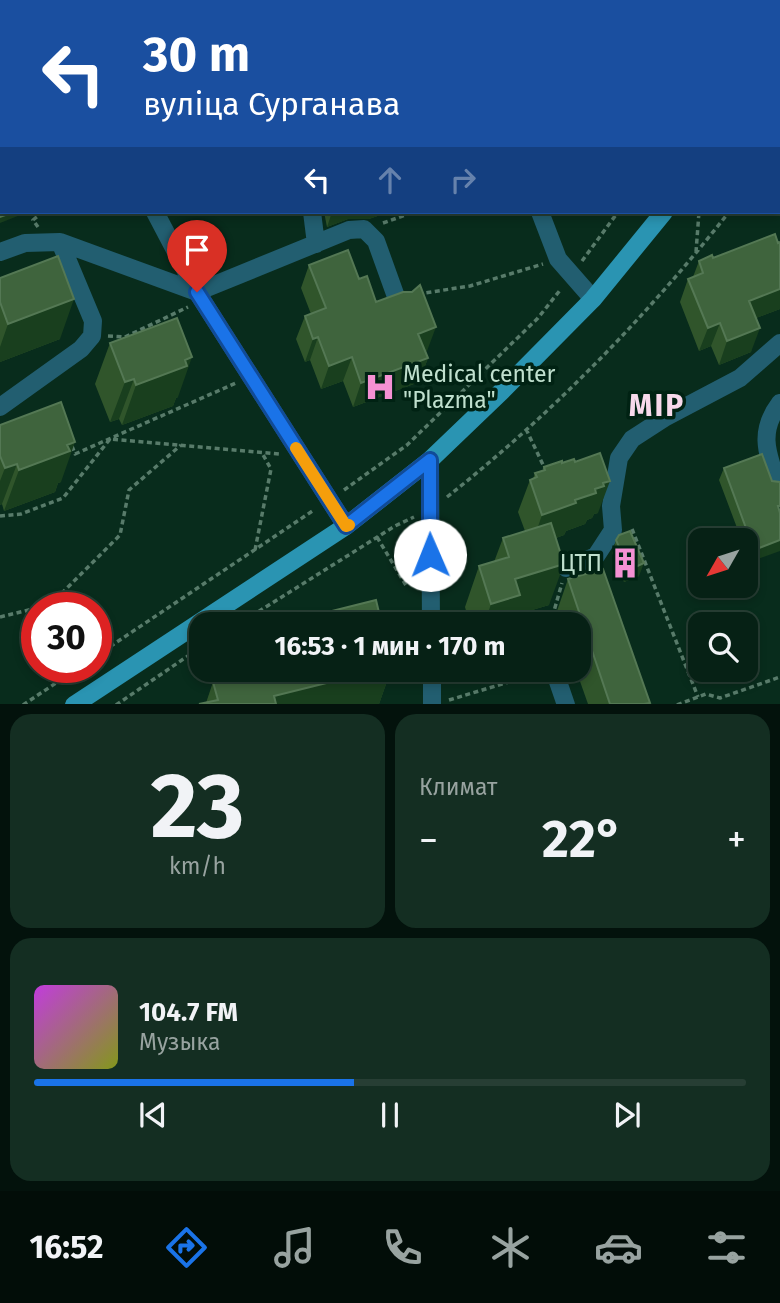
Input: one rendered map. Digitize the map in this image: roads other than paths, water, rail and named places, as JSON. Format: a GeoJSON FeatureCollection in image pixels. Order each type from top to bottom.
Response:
{"type":"FeatureCollection","features":[{"type":"Feature","properties":{"kind":"main road"},"geometry":{"type":"LineString","coordinates":[[76,704],[346,526],[430,460],[593,299],[662,214]]}},
{"type":"Feature","properties":{"kind":"street"},"geometry":{"type":"LineString","coordinates":[[156,214],[200,296],[346,526]]}},
{"type":"Feature","properties":{"kind":"street"},"geometry":{"type":"LineString","coordinates":[[312,214],[316,244]]}},
{"type":"Feature","properties":{"kind":"street"},"geometry":{"type":"LineString","coordinates":[[541,214],[558,260],[593,299]]}},
{"type":"Feature","properties":{"kind":"street"},"geometry":{"type":"LineString","coordinates":[[0,252],[26,243],[60,242],[200,296],[349,230],[365,229],[376,241],[398,301]]}},
{"type":"Feature","properties":{"kind":"street"},"geometry":{"type":"LineString","coordinates":[[0,407],[80,349],[92,336],[93,321],[60,242]]}},
{"type":"Feature","properties":{"kind":"street"},"geometry":{"type":"LineString","coordinates":[[566,568],[596,556],[613,530],[611,506],[619,458],[632,439],[666,417],[740,378],[780,343]]}},
{"type":"Feature","properties":{"kind":"street"},"geometry":{"type":"LineString","coordinates":[[778,485],[765,441],[772,414],[780,403]]}},
{"type":"Feature","properties":{"kind":"street"},"geometry":{"type":"LineString","coordinates":[[430,460],[431,612]]}},
{"type":"Feature","properties":{"kind":"street"},"geometry":{"type":"LineString","coordinates":[[435,682],[439,703]]}},
{"type":"Feature","properties":{"kind":"street"},"geometry":{"type":"LineString","coordinates":[[558,682],[566,704]]}},
{"type":"Feature","properties":{"kind":"place","name":"Medical center \"Plazma\""},"geometry":{"type":"Point","coordinates":[380,387]}},
{"type":"Feature","properties":{"kind":"place","name":"ЦТП"},"geometry":{"type":"Point","coordinates":[625,563]}},
{"type":"Feature","properties":{"kind":"district","name":"МІР"},"geometry":{"type":"Point","coordinates":[657,406]}}]}
